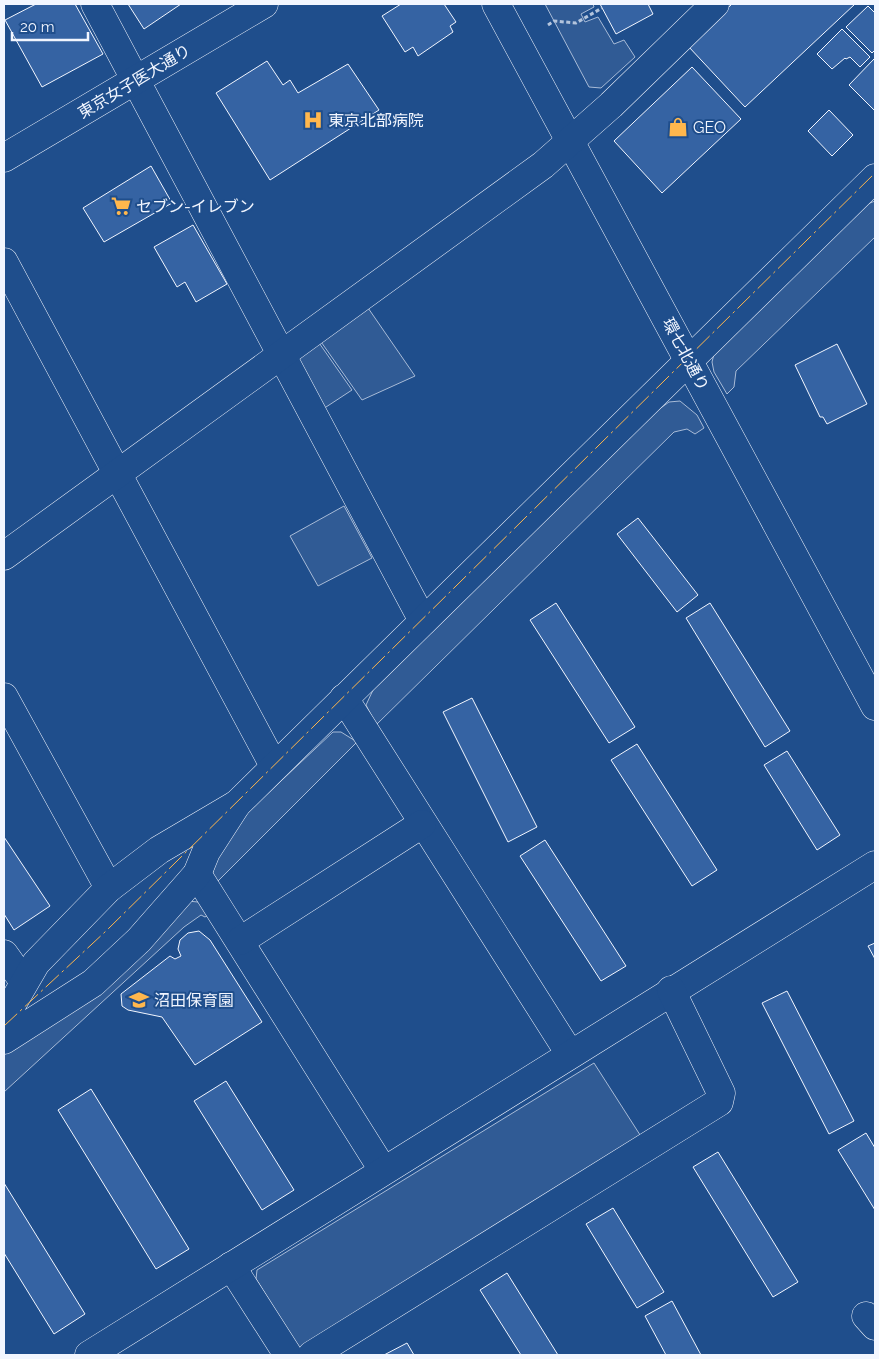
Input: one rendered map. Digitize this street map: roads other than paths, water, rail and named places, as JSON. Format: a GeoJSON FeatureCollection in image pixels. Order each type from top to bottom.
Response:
{"type":"FeatureCollection","features":[{"type":"Feature","properties":{"kind":"street"},"geometry":{"type":"LineString","coordinates":[[95,4],[423,621]]}},
{"type":"Feature","properties":{"kind":"street","name":"東京女子医大通り"},"geometry":{"type":"LineString","coordinates":[[4,158],[264,4]]}},
{"type":"Feature","properties":{"kind":"street","name":"環七北通り"},"geometry":{"type":"LineString","coordinates":[[496,4],[875,706]]}},
{"type":"Feature","properties":{"kind":"street"},"geometry":{"type":"LineString","coordinates":[[4,556],[527,177],[611,105],[715,4]]}},
{"type":"Feature","properties":{"kind":"street"},"geometry":{"type":"LineString","coordinates":[[4,1040],[93,983],[139,940],[197,874],[206,852],[237,804],[875,178]]}},
{"type":"Feature","properties":{"kind":"street"},"geometry":{"type":"LineString","coordinates":[[4,262],[274,766]]}},
{"type":"Feature","properties":{"kind":"street"},"geometry":{"type":"LineString","coordinates":[[4,697],[109,888]]}},
{"type":"Feature","properties":{"kind":"street"},"geometry":{"type":"LineString","coordinates":[[344,698],[422,824],[570,1054]]}},
{"type":"Feature","properties":{"kind":"street"},"geometry":{"type":"LineString","coordinates":[[4,1018],[36,963],[66,930],[109,888],[159,850],[237,804]]}},
{"type":"Feature","properties":{"kind":"street"},"geometry":{"type":"LineString","coordinates":[[240,941],[422,824]]}},
{"type":"Feature","properties":{"kind":"street"},"geometry":{"type":"LineString","coordinates":[[89,1355],[671,990],[875,865]]}},
{"type":"Feature","properties":{"kind":"street"},"geometry":{"type":"LineString","coordinates":[[197,874],[383,1170]]}},
{"type":"Feature","properties":{"kind":"street"},"geometry":{"type":"LineString","coordinates":[[4,954],[24,982]]}},
{"type":"Feature","properties":{"kind":"street"},"geometry":{"type":"LineString","coordinates":[[231,1266],[292,1354],[719,1102],[722,1093],[671,990]]}},
{"type":"Feature","properties":{"kind":"place","name":"東京北部病院"},"geometry":{"type":"Point","coordinates":[313,120]}},
{"type":"Feature","properties":{"kind":"place","name":"GEO"},"geometry":{"type":"Point","coordinates":[678,127]}},
{"type":"Feature","properties":{"kind":"place","name":"セブン-イレブン"},"geometry":{"type":"Point","coordinates":[121,206]}},
{"type":"Feature","properties":{"kind":"place","name":"沼田保育園"},"geometry":{"type":"Point","coordinates":[139,1000]}}]}
